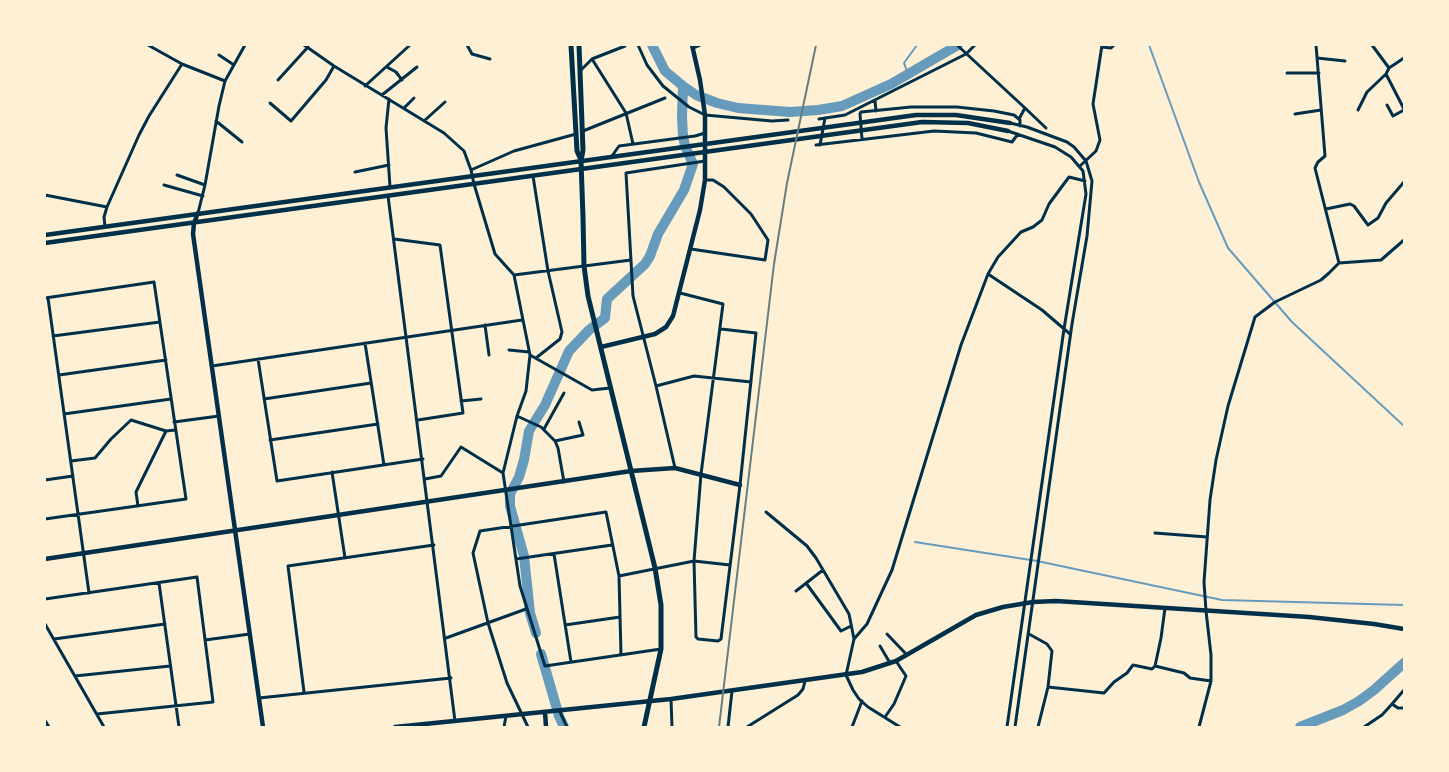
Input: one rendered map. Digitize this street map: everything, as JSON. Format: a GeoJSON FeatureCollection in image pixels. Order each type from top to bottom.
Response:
{"type":"FeatureCollection","features":[{"type":"Feature","properties":{"kind":"main road"},"geometry":{"type":"LineString","coordinates":[[571,45],[579,133]]}},
{"type":"Feature","properties":{"kind":"main road"},"geometry":{"type":"LineString","coordinates":[[579,45],[579,133],[577,151],[581,161],[584,266],[588,296],[655,568],[661,605],[661,649],[644,727]]}},
{"type":"Feature","properties":{"kind":"street"},"geometry":{"type":"LineString","coordinates":[[148,45],[182,64],[225,81]]}},
{"type":"Feature","properties":{"kind":"street"},"geometry":{"type":"LineString","coordinates":[[245,45],[225,81],[216,120],[203,196],[194,223],[193,234],[263,727]]}},
{"type":"Feature","properties":{"kind":"street"},"geometry":{"type":"LineString","coordinates":[[365,86],[410,45]]}},
{"type":"Feature","properties":{"kind":"street"},"geometry":{"type":"LineString","coordinates":[[467,45],[472,54],[490,59]]}},
{"type":"Feature","properties":{"kind":"street"},"geometry":{"type":"LineString","coordinates":[[638,45],[648,65],[663,86],[689,107],[705,115],[772,121],[788,120]]}},
{"type":"Feature","properties":{"kind":"street"},"geometry":{"type":"LineString","coordinates":[[601,347],[655,334],[666,326],[673,316],[691,249],[705,180],[705,115],[700,80],[692,46],[700,45]]}},
{"type":"Feature","properties":{"kind":"street"},"geometry":{"type":"LineString","coordinates":[[957,45],[1046,128]]}},
{"type":"Feature","properties":{"kind":"street"},"geometry":{"type":"LineString","coordinates":[[819,118],[846,115],[966,54],[975,45]]}},
{"type":"Feature","properties":{"kind":"street"},"geometry":{"type":"LineString","coordinates":[[1080,166],[1096,151],[1100,140],[1093,104],[1102,46],[1111,48],[1114,45]]}},
{"type":"Feature","properties":{"kind":"street"},"geometry":{"type":"LineString","coordinates":[[1316,45],[1325,156],[1318,162],[1315,168],[1339,263]]}},
{"type":"Feature","properties":{"kind":"street"},"geometry":{"type":"LineString","coordinates":[[1372,45],[1390,68]]}},
{"type":"Feature","properties":{"kind":"street"},"geometry":{"type":"LineString","coordinates":[[278,80],[306,46],[365,86],[404,108],[456,142],[464,151],[495,254],[514,275],[529,354],[526,391],[517,416],[503,473],[520,586],[545,666],[661,649]]}},
{"type":"Feature","properties":{"kind":"street"},"geometry":{"type":"LineString","coordinates":[[580,70],[592,59],[625,46]]}},
{"type":"Feature","properties":{"kind":"street"},"geometry":{"type":"LineString","coordinates":[[219,55],[234,65]]}},
{"type":"Feature","properties":{"kind":"street"},"geometry":{"type":"LineString","coordinates":[[1317,58],[1345,61]]}},
{"type":"Feature","properties":{"kind":"street"},"geometry":{"type":"LineString","coordinates":[[1358,110],[1367,92],[1390,68],[1404,58]]}},
{"type":"Feature","properties":{"kind":"street"},"geometry":{"type":"LineString","coordinates":[[592,59],[626,113],[633,144]]}},
{"type":"Feature","properties":{"kind":"street"},"geometry":{"type":"LineString","coordinates":[[105,227],[104,217],[107,207],[149,116],[182,64]]}},
{"type":"Feature","properties":{"kind":"street"},"geometry":{"type":"LineString","coordinates":[[270,103],[291,121],[326,80],[334,66]]}},
{"type":"Feature","properties":{"kind":"street"},"geometry":{"type":"LineString","coordinates":[[387,67],[396,72],[402,80]]}},
{"type":"Feature","properties":{"kind":"street"},"geometry":{"type":"LineString","coordinates":[[382,95],[417,68]]}},
{"type":"Feature","properties":{"kind":"street"},"geometry":{"type":"LineString","coordinates":[[1287,73],[1319,73]]}},
{"type":"Feature","properties":{"kind":"street"},"geometry":{"type":"LineString","coordinates":[[1386,74],[1404,110],[1392,116],[1387,105]]}},
{"type":"Feature","properties":{"kind":"street"},"geometry":{"type":"LineString","coordinates":[[404,108],[414,98]]}},
{"type":"Feature","properties":{"kind":"street"},"geometry":{"type":"LineString","coordinates":[[471,170],[514,151],[579,133],[665,98]]}},
{"type":"Feature","properties":{"kind":"street"},"geometry":{"type":"LineString","coordinates":[[389,99],[386,117],[390,187]]}},
{"type":"Feature","properties":{"kind":"street"},"geometry":{"type":"LineString","coordinates":[[875,100],[876,111]]}},
{"type":"Feature","properties":{"kind":"street"},"geometry":{"type":"LineString","coordinates":[[424,121],[444,102]]}},
{"type":"Feature","properties":{"kind":"street"},"geometry":{"type":"LineString","coordinates":[[862,139],[860,114],[864,111],[911,107],[957,107],[1014,115],[1019,119]]}},
{"type":"Feature","properties":{"kind":"street"},"geometry":{"type":"LineString","coordinates":[[1020,126],[1019,119],[1025,108]]}},
{"type":"Feature","properties":{"kind":"street"},"geometry":{"type":"LineString","coordinates":[[1295,114],[1322,110]]}},
{"type":"Feature","properties":{"kind":"street"},"geometry":{"type":"LineString","coordinates":[[45,235],[612,156],[916,116],[956,115],[1010,123],[1067,142],[1086,161],[1092,181],[1092,198],[1015,727]]}},
{"type":"Feature","properties":{"kind":"street"},"geometry":{"type":"LineString","coordinates":[[825,118],[818,145],[934,130],[976,133],[1012,142],[1018,134]]}},
{"type":"Feature","properties":{"kind":"street"},"geometry":{"type":"LineString","coordinates":[[216,120],[242,142]]}},
{"type":"Feature","properties":{"kind":"street"},"geometry":{"type":"LineString","coordinates":[[45,243],[922,122],[968,123],[1008,131],[1065,152],[1080,166],[1085,181],[1085,204],[1064,329],[1007,727]]}},
{"type":"Feature","properties":{"kind":"street"},"geometry":{"type":"LineString","coordinates":[[612,156],[619,146],[705,133]]}},
{"type":"Feature","properties":{"kind":"street"},"geometry":{"type":"LineString","coordinates":[[675,468],[633,296],[626,173],[705,161]]}},
{"type":"Feature","properties":{"kind":"street"},"geometry":{"type":"LineString","coordinates":[[355,172],[389,165]]}},
{"type":"Feature","properties":{"kind":"street"},"geometry":{"type":"LineString","coordinates":[[177,175],[205,185]]}},
{"type":"Feature","properties":{"kind":"street"},"geometry":{"type":"LineString","coordinates":[[533,176],[548,271],[562,332],[560,339],[536,358]]}},
{"type":"Feature","properties":{"kind":"street"},"geometry":{"type":"LineString","coordinates":[[854,639],[867,624],[892,570],[961,345],[988,274],[998,257],[1021,232],[1033,227],[1042,220],[1049,204],[1069,177],[1085,181]]}},
{"type":"Feature","properties":{"kind":"street"},"geometry":{"type":"LineString","coordinates":[[691,249],[765,260],[768,240],[750,214],[724,187],[713,180],[705,180]]}},
{"type":"Feature","properties":{"kind":"street"},"geometry":{"type":"LineString","coordinates":[[1326,209],[1350,204],[1354,206],[1368,225],[1378,218],[1386,203],[1404,182]]}},
{"type":"Feature","properties":{"kind":"street"},"geometry":{"type":"LineString","coordinates":[[164,185],[203,196]]}},
{"type":"Feature","properties":{"kind":"street"},"geometry":{"type":"LineString","coordinates":[[45,194],[107,207]]}},
{"type":"Feature","properties":{"kind":"street"},"geometry":{"type":"LineString","coordinates":[[388,196],[446,638],[455,721]]}},
{"type":"Feature","properties":{"kind":"street"},"geometry":{"type":"LineString","coordinates":[[394,239],[440,245],[452,330],[463,413],[418,420]]}},
{"type":"Feature","properties":{"kind":"street"},"geometry":{"type":"LineString","coordinates":[[1199,727],[1211,681],[1211,655],[1204,582],[1216,460],[1228,406],[1254,318],[1275,302],[1320,280],[1329,274],[1339,263],[1381,260],[1404,240]]}},
{"type":"Feature","properties":{"kind":"street"},"geometry":{"type":"LineString","coordinates":[[514,275],[631,260]]}},
{"type":"Feature","properties":{"kind":"street"},"geometry":{"type":"LineString","coordinates":[[988,274],[1042,310],[1071,334]]}},
{"type":"Feature","properties":{"kind":"street"},"geometry":{"type":"LineString","coordinates":[[45,519],[78,515],[186,499],[154,282],[46,298],[59,375],[72,476],[78,515],[89,593]]}},
{"type":"Feature","properties":{"kind":"street"},"geometry":{"type":"LineString","coordinates":[[680,293],[723,304],[701,474],[694,561],[696,637],[712,641],[721,639],[756,333],[721,329]]}},
{"type":"Feature","properties":{"kind":"street"},"geometry":{"type":"LineString","coordinates":[[212,366],[522,320]]}},
{"type":"Feature","properties":{"kind":"street"},"geometry":{"type":"LineString","coordinates":[[53,336],[160,322]]}},
{"type":"Feature","properties":{"kind":"street"},"geometry":{"type":"LineString","coordinates":[[485,325],[489,355]]}},
{"type":"Feature","properties":{"kind":"street"},"geometry":{"type":"LineString","coordinates":[[365,343],[384,465]]}},
{"type":"Feature","properties":{"kind":"street"},"geometry":{"type":"LineString","coordinates":[[508,350],[529,354],[592,390],[610,388]]}},
{"type":"Feature","properties":{"kind":"street"},"geometry":{"type":"LineString","coordinates":[[258,359],[277,481],[423,459]]}},
{"type":"Feature","properties":{"kind":"street"},"geometry":{"type":"LineString","coordinates":[[59,375],[166,360]]}},
{"type":"Feature","properties":{"kind":"street"},"geometry":{"type":"LineString","coordinates":[[656,386],[694,376],[751,382]]}},
{"type":"Feature","properties":{"kind":"street"},"geometry":{"type":"LineString","coordinates":[[264,399],[371,383]]}},
{"type":"Feature","properties":{"kind":"street"},"geometry":{"type":"LineString","coordinates":[[544,429],[564,393]]}},
{"type":"Feature","properties":{"kind":"street"},"geometry":{"type":"LineString","coordinates":[[64,414],[171,399]]}},
{"type":"Feature","properties":{"kind":"street"},"geometry":{"type":"LineString","coordinates":[[461,401],[481,399]]}},
{"type":"Feature","properties":{"kind":"street"},"geometry":{"type":"LineString","coordinates":[[174,422],[219,416]]}},
{"type":"Feature","properties":{"kind":"street"},"geometry":{"type":"LineString","coordinates":[[517,416],[544,429],[555,441],[564,482]]}},
{"type":"Feature","properties":{"kind":"street"},"geometry":{"type":"LineString","coordinates":[[71,461],[95,458],[131,420],[166,431],[175,430]]}},
{"type":"Feature","properties":{"kind":"street"},"geometry":{"type":"LineString","coordinates":[[555,441],[583,435],[579,422]]}},
{"type":"Feature","properties":{"kind":"street"},"geometry":{"type":"LineString","coordinates":[[270,440],[378,424]]}},
{"type":"Feature","properties":{"kind":"street"},"geometry":{"type":"LineString","coordinates":[[138,506],[136,492],[166,431]]}},
{"type":"Feature","properties":{"kind":"street"},"geometry":{"type":"LineString","coordinates":[[425,479],[441,476],[461,447],[503,473]]}},
{"type":"Feature","properties":{"kind":"street"},"geometry":{"type":"LineString","coordinates":[[45,559],[631,471],[675,468],[740,485]]}},
{"type":"Feature","properties":{"kind":"street"},"geometry":{"type":"LineString","coordinates":[[332,472],[344,558]]}},
{"type":"Feature","properties":{"kind":"street"},"geometry":{"type":"LineString","coordinates":[[45,480],[72,476]]}},
{"type":"Feature","properties":{"kind":"street"},"geometry":{"type":"LineString","coordinates":[[528,727],[507,683],[488,623],[473,553],[480,531],[606,512],[619,576],[621,655]]}},
{"type":"Feature","properties":{"kind":"street"},"geometry":{"type":"LineString","coordinates":[[766,512],[806,546],[849,614],[854,639],[846,676],[853,690],[862,701],[900,727]]}},
{"type":"Feature","properties":{"kind":"street"},"geometry":{"type":"LineString","coordinates":[[1155,533],[1207,537]]}},
{"type":"Feature","properties":{"kind":"street"},"geometry":{"type":"LineString","coordinates":[[304,692],[288,566],[434,545]]}},
{"type":"Feature","properties":{"kind":"street"},"geometry":{"type":"LineString","coordinates":[[516,559],[612,545]]}},
{"type":"Feature","properties":{"kind":"street"},"geometry":{"type":"LineString","coordinates":[[554,554],[571,662]]}},
{"type":"Feature","properties":{"kind":"street"},"geometry":{"type":"LineString","coordinates":[[619,576],[694,561],[730,565]]}},
{"type":"Feature","properties":{"kind":"street"},"geometry":{"type":"LineString","coordinates":[[796,591],[822,570]]}},
{"type":"Feature","properties":{"kind":"street"},"geometry":{"type":"LineString","coordinates":[[45,598],[196,577],[213,702],[98,714]]}},
{"type":"Feature","properties":{"kind":"street"},"geometry":{"type":"LineString","coordinates":[[159,583],[179,727]]}},
{"type":"Feature","properties":{"kind":"street"},"geometry":{"type":"LineString","coordinates":[[806,584],[841,631],[852,626]]}},
{"type":"Feature","properties":{"kind":"street"},"geometry":{"type":"LineString","coordinates":[[395,727],[670,699],[846,676],[896,661],[945,631],[976,615],[1003,607],[1033,602],[1056,601],[1309,617],[1404,629]]}},
{"type":"Feature","properties":{"kind":"street"},"geometry":{"type":"LineString","coordinates":[[1155,666],[1165,608]]}},
{"type":"Feature","properties":{"kind":"street"},"geometry":{"type":"LineString","coordinates":[[446,638],[526,609]]}},
{"type":"Feature","properties":{"kind":"street"},"geometry":{"type":"LineString","coordinates":[[565,625],[620,618]]}},
{"type":"Feature","properties":{"kind":"street"},"geometry":{"type":"LineString","coordinates":[[45,624],[104,727]]}},
{"type":"Feature","properties":{"kind":"street"},"geometry":{"type":"LineString","coordinates":[[54,639],[165,624]]}},
{"type":"Feature","properties":{"kind":"street"},"geometry":{"type":"LineString","coordinates":[[205,640],[250,634]]}},
{"type":"Feature","properties":{"kind":"street"},"geometry":{"type":"LineString","coordinates":[[887,634],[908,655]]}},
{"type":"Feature","properties":{"kind":"street"},"geometry":{"type":"LineString","coordinates":[[1029,634],[1047,644],[1052,651],[1048,687],[1038,727]]}},
{"type":"Feature","properties":{"kind":"street"},"geometry":{"type":"LineString","coordinates":[[880,646],[891,663]]}},
{"type":"Feature","properties":{"kind":"street"},"geometry":{"type":"LineString","coordinates":[[885,717],[894,704],[906,676],[896,661]]}},
{"type":"Feature","properties":{"kind":"street"},"geometry":{"type":"LineString","coordinates":[[1048,687],[1104,692],[1127,673],[1131,665],[1152,669],[1155,666],[1184,673],[1190,678],[1211,681]]}},
{"type":"Feature","properties":{"kind":"street"},"geometry":{"type":"LineString","coordinates":[[75,676],[170,666]]}},
{"type":"Feature","properties":{"kind":"street"},"geometry":{"type":"LineString","coordinates":[[259,698],[451,678]]}},
{"type":"Feature","properties":{"kind":"street"},"geometry":{"type":"LineString","coordinates":[[747,727],[798,695],[803,689],[805,682]]}},
{"type":"Feature","properties":{"kind":"street"},"geometry":{"type":"LineString","coordinates":[[1364,727],[1382,715],[1404,690]]}},
{"type":"Feature","properties":{"kind":"street"},"geometry":{"type":"LineString","coordinates":[[728,727],[732,691]]}},
{"type":"Feature","properties":{"kind":"street"},"geometry":{"type":"LineString","coordinates":[[670,699],[672,727]]}},
{"type":"Feature","properties":{"kind":"street"},"geometry":{"type":"LineString","coordinates":[[852,727],[862,701]]}},
{"type":"Feature","properties":{"kind":"street"},"geometry":{"type":"LineString","coordinates":[[1392,704],[1398,708],[1404,708]]}},
{"type":"Feature","properties":{"kind":"street"},"geometry":{"type":"LineString","coordinates":[[559,710],[568,727]]}},
{"type":"Feature","properties":{"kind":"street"},"geometry":{"type":"LineString","coordinates":[[544,712],[546,727]]}},
{"type":"Feature","properties":{"kind":"street"},"geometry":{"type":"LineString","coordinates":[[504,727],[506,716]]}},
{"type":"Feature","properties":{"kind":"street"},"geometry":{"type":"LineString","coordinates":[[45,722],[48,727]]}},
{"type":"Feature","properties":{"kind":"street"},"geometry":{"type":"LineString","coordinates":[[447,722],[450,727]]}},
{"type":"Feature","properties":{"kind":"waterway"},"geometry":{"type":"LineString","coordinates":[[652,45],[665,71],[696,95],[738,108],[790,112],[842,106],[891,84],[958,45]]}},
{"type":"Feature","properties":{"kind":"waterway"},"geometry":{"type":"LineString","coordinates":[[908,74],[904,63],[917,45]]}},
{"type":"Feature","properties":{"kind":"waterway"},"geometry":{"type":"LineString","coordinates":[[1149,45],[1199,182],[1228,248],[1292,322],[1404,426]]}},
{"type":"Feature","properties":{"kind":"waterway"},"geometry":{"type":"LineString","coordinates":[[536,633],[530,613],[524,556],[510,506],[510,494],[519,477],[529,431],[545,405],[569,351],[589,330],[605,318],[607,299],[645,264],[658,234],[684,190],[693,164],[683,136],[683,86]]}},
{"type":"Feature","properties":{"kind":"waterway"},"geometry":{"type":"LineString","coordinates":[[915,542],[1037,561],[1222,600],[1404,605]]}},
{"type":"Feature","properties":{"kind":"waterway"},"geometry":{"type":"LineString","coordinates":[[541,654],[564,727]]}},
{"type":"Feature","properties":{"kind":"waterway"},"geometry":{"type":"LineString","coordinates":[[1300,727],[1343,710],[1359,701],[1404,663]]}},
{"type":"Feature","properties":{"kind":"railway"},"geometry":{"type":"LineString","coordinates":[[719,727],[774,264],[787,183],[816,45]]}}]}
